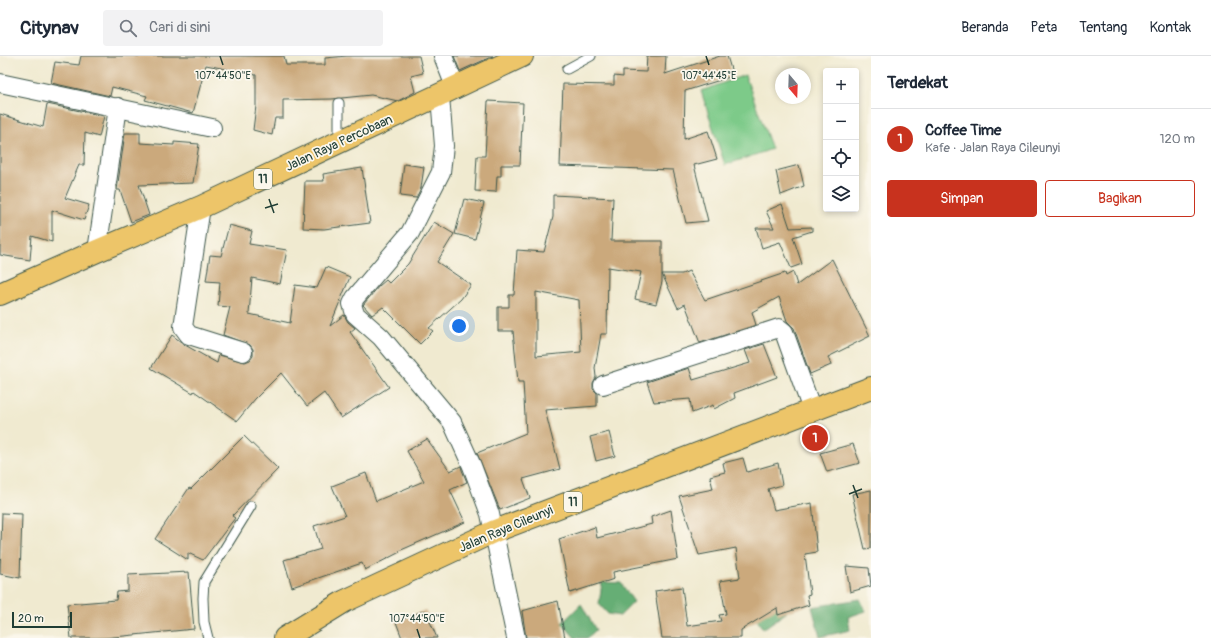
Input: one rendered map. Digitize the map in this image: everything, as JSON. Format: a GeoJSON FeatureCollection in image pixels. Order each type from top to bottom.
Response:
{"type":"FeatureCollection","features":[{"type":"Feature","properties":{"kind":"highway","name":"Jalan Raya Percobaan"},"geometry":{"type":"LineString","coordinates":[[0,294],[202,207],[448,92],[514,58]]}},
{"type":"Feature","properties":{"kind":"highway","name":"Jalan Raya Cileunyi"},"geometry":{"type":"LineString","coordinates":[[284,638],[345,601],[495,531],[871,388]]}},
{"type":"Feature","properties":{"kind":"street"},"geometry":{"type":"LineString","coordinates":[[443,56],[448,92],[441,172],[410,234],[355,298],[352,304],[355,314],[381,337],[452,422],[472,466],[495,531],[516,638]]}},
{"type":"Feature","properties":{"kind":"street"},"geometry":{"type":"LineString","coordinates":[[0,83],[212,128]]}},
{"type":"Feature","properties":{"kind":"street"},"geometry":{"type":"LineString","coordinates":[[97,251],[118,107]]}},
{"type":"Feature","properties":{"kind":"street"},"geometry":{"type":"LineString","coordinates":[[202,207],[183,326],[189,335],[243,352]]}},
{"type":"Feature","properties":{"kind":"street"},"geometry":{"type":"LineString","coordinates":[[603,385],[779,328],[784,332],[812,410]]}},
{"type":"Feature","properties":{"kind":"lane"},"geometry":{"type":"LineString","coordinates":[[567,69],[591,56]]}},
{"type":"Feature","properties":{"kind":"lane"},"geometry":{"type":"LineString","coordinates":[[339,103],[340,143]]}},
{"type":"Feature","properties":{"kind":"lane"},"geometry":{"type":"LineString","coordinates":[[208,638],[204,622],[204,582],[251,506]]}},
{"type":"Feature","properties":{"kind":"green space"},"geometry":{"type":"Polygon","coordinates":[[[745,75],[772,149],[725,165],[701,91],[745,75]]]}},
{"type":"Feature","properties":{"kind":"green space"},"geometry":{"type":"Polygon","coordinates":[[[602,582],[621,583],[634,602],[620,616],[608,614],[599,604],[602,582]]]}},
{"type":"Feature","properties":{"kind":"green space"},"geometry":{"type":"Polygon","coordinates":[[[773,597],[787,612],[763,629],[753,614],[773,597]]]}},
{"type":"Feature","properties":{"kind":"green space"},"geometry":{"type":"Polygon","coordinates":[[[860,599],[866,611],[848,617],[850,630],[820,637],[812,607],[860,599]]]}},
{"type":"Feature","properties":{"kind":"green space"},"geometry":{"type":"Polygon","coordinates":[[[581,604],[596,630],[587,638],[575,638],[562,623],[581,604]]]}},
{"type":"Feature","properties":{"kind":"building"},"geometry":{"type":"Polygon","coordinates":[[[81,56],[284,56],[286,65],[325,65],[325,58],[347,56],[419,56],[423,73],[411,76],[415,92],[398,101],[371,95],[332,99],[283,100],[283,118],[275,118],[272,135],[253,130],[256,106],[256,75],[206,65],[193,113],[145,100],[147,96],[112,87],[110,96],[51,83],[55,62],[79,65],[81,56]]]}},
{"type":"Feature","properties":{"kind":"building"},"geometry":{"type":"Polygon","coordinates":[[[454,56],[493,56],[460,71],[454,56]]]}},
{"type":"Feature","properties":{"kind":"building"},"geometry":{"type":"Polygon","coordinates":[[[647,56],[666,56],[665,74],[720,56],[727,56],[733,76],[685,91],[684,139],[708,131],[717,159],[694,165],[708,221],[686,223],[673,170],[560,166],[563,84],[614,85],[614,76],[623,77],[623,71],[646,72],[647,56]]]}},
{"type":"Feature","properties":{"kind":"building"},"geometry":{"type":"Polygon","coordinates":[[[488,101],[523,103],[520,165],[501,165],[501,176],[497,176],[496,192],[475,191],[477,156],[485,156],[488,101]]]}},
{"type":"Feature","properties":{"kind":"building"},"geometry":{"type":"Polygon","coordinates":[[[47,104],[104,116],[99,137],[85,133],[84,165],[79,165],[65,198],[89,205],[84,220],[52,210],[52,242],[32,236],[30,260],[0,255],[0,114],[43,127],[47,104]]]}},
{"type":"Feature","properties":{"kind":"building"},"geometry":{"type":"Polygon","coordinates":[[[125,133],[140,133],[140,143],[174,145],[174,142],[199,144],[193,183],[139,185],[149,215],[131,222],[120,190],[117,190],[125,133]]]}},
{"type":"Feature","properties":{"kind":"building"},"geometry":{"type":"Polygon","coordinates":[[[404,164],[424,167],[421,188],[416,198],[400,196],[404,164]]]}},
{"type":"Feature","properties":{"kind":"building"},"geometry":{"type":"Polygon","coordinates":[[[799,165],[804,186],[781,195],[776,171],[799,165]]]}},
{"type":"Feature","properties":{"kind":"building"},"geometry":{"type":"Polygon","coordinates":[[[362,168],[370,223],[324,229],[303,228],[305,181],[324,181],[323,174],[362,168]]]}},
{"type":"Feature","properties":{"kind":"building"},"geometry":{"type":"Polygon","coordinates":[[[553,195],[613,198],[611,241],[662,241],[662,282],[656,304],[635,299],[641,272],[608,267],[607,334],[601,334],[595,368],[596,377],[593,383],[593,389],[597,393],[597,406],[545,410],[560,469],[523,479],[530,498],[500,510],[477,453],[526,433],[523,382],[518,382],[513,331],[498,331],[498,307],[509,307],[509,295],[514,295],[517,250],[544,252],[553,217],[553,195]],[[536,292],[536,356],[581,352],[579,300],[536,292]]]}},
{"type":"Feature","properties":{"kind":"building"},"geometry":{"type":"Polygon","coordinates":[[[464,199],[484,203],[475,239],[455,234],[464,199]]]}},
{"type":"Feature","properties":{"kind":"building"},"geometry":{"type":"Polygon","coordinates":[[[782,204],[790,228],[812,227],[812,231],[793,237],[802,264],[791,268],[780,242],[762,248],[756,228],[774,228],[766,211],[782,204]]]}},
{"type":"Feature","properties":{"kind":"building"},"geometry":{"type":"Polygon","coordinates":[[[434,222],[454,234],[437,262],[471,285],[461,299],[429,328],[433,331],[420,344],[383,307],[372,315],[363,305],[379,286],[386,280],[389,283],[408,264],[434,222]]]}},
{"type":"Feature","properties":{"kind":"building"},"geometry":{"type":"Polygon","coordinates":[[[229,225],[252,231],[249,244],[287,250],[280,284],[252,278],[249,314],[290,323],[295,285],[317,288],[326,267],[350,277],[330,326],[344,315],[348,322],[355,328],[350,332],[389,387],[341,418],[324,393],[307,406],[281,373],[255,399],[237,421],[194,391],[193,393],[151,368],[172,335],[185,345],[217,363],[219,355],[245,362],[250,360],[253,356],[253,349],[250,345],[223,335],[230,307],[218,306],[220,282],[206,281],[210,255],[221,256],[229,225]]]}},
{"type":"Feature","properties":{"kind":"building"},"geometry":{"type":"Polygon","coordinates":[[[832,259],[870,336],[828,357],[831,365],[810,374],[794,328],[787,321],[779,297],[752,312],[756,325],[700,343],[685,304],[678,308],[662,274],[682,274],[689,271],[705,300],[785,273],[786,276],[793,272],[797,285],[832,259]]]}},
{"type":"Feature","properties":{"kind":"building"},"geometry":{"type":"Polygon","coordinates":[[[764,344],[777,377],[734,393],[735,398],[714,409],[713,405],[692,413],[690,399],[654,402],[647,382],[689,368],[693,380],[750,363],[745,350],[764,344]]]}},
{"type":"Feature","properties":{"kind":"building"},"geometry":{"type":"Polygon","coordinates":[[[609,432],[615,456],[596,461],[590,437],[609,432]]]}},
{"type":"Feature","properties":{"kind":"building"},"geometry":{"type":"Polygon","coordinates":[[[244,436],[278,469],[232,516],[235,518],[203,560],[188,553],[188,560],[155,539],[189,488],[191,489],[244,436]]]}},
{"type":"Feature","properties":{"kind":"building"},"geometry":{"type":"Polygon","coordinates":[[[427,439],[450,471],[461,466],[467,482],[450,490],[465,522],[399,551],[400,552],[365,570],[362,563],[292,587],[284,560],[321,549],[314,526],[345,516],[332,486],[366,473],[376,501],[424,481],[407,451],[427,439]]]}},
{"type":"Feature","properties":{"kind":"building"},"geometry":{"type":"Polygon","coordinates":[[[853,444],[860,463],[827,472],[820,453],[853,444]]]}},
{"type":"Feature","properties":{"kind":"building"},"geometry":{"type":"Polygon","coordinates":[[[743,458],[747,472],[778,463],[782,485],[768,489],[774,510],[812,503],[817,552],[805,554],[810,594],[807,595],[809,605],[778,615],[777,608],[741,630],[741,638],[662,638],[655,591],[682,587],[687,626],[721,621],[719,615],[726,614],[720,581],[740,578],[736,548],[699,555],[679,496],[713,489],[710,476],[725,472],[723,463],[743,458]]]}},
{"type":"Feature","properties":{"kind":"building"},"geometry":{"type":"Polygon","coordinates":[[[871,490],[871,548],[865,549],[852,494],[871,490]]]}},
{"type":"Feature","properties":{"kind":"building"},"geometry":{"type":"Polygon","coordinates":[[[671,510],[678,559],[613,572],[614,579],[570,593],[559,539],[595,527],[597,538],[652,524],[651,517],[671,510]]]}},
{"type":"Feature","properties":{"kind":"building"},"geometry":{"type":"Polygon","coordinates":[[[2,513],[22,514],[20,578],[0,574],[2,513]]]}},
{"type":"Feature","properties":{"kind":"building"},"geometry":{"type":"Polygon","coordinates":[[[846,566],[869,568],[871,586],[850,592],[846,566]]]}},
{"type":"Feature","properties":{"kind":"building"},"geometry":{"type":"Polygon","coordinates":[[[189,572],[194,629],[104,638],[71,638],[67,604],[116,600],[117,592],[128,591],[128,575],[189,572]]]}},
{"type":"Feature","properties":{"kind":"building"},"geometry":{"type":"Polygon","coordinates":[[[558,601],[565,638],[526,638],[522,611],[558,601]]]}},
{"type":"Feature","properties":{"kind":"building"},"geometry":{"type":"Polygon","coordinates":[[[425,610],[437,638],[402,638],[396,622],[425,610]]]}},
{"type":"Feature","properties":{"kind":"place","name":"Coffee Time"},"geometry":{"type":"Point","coordinates":[815,438]}}]}
